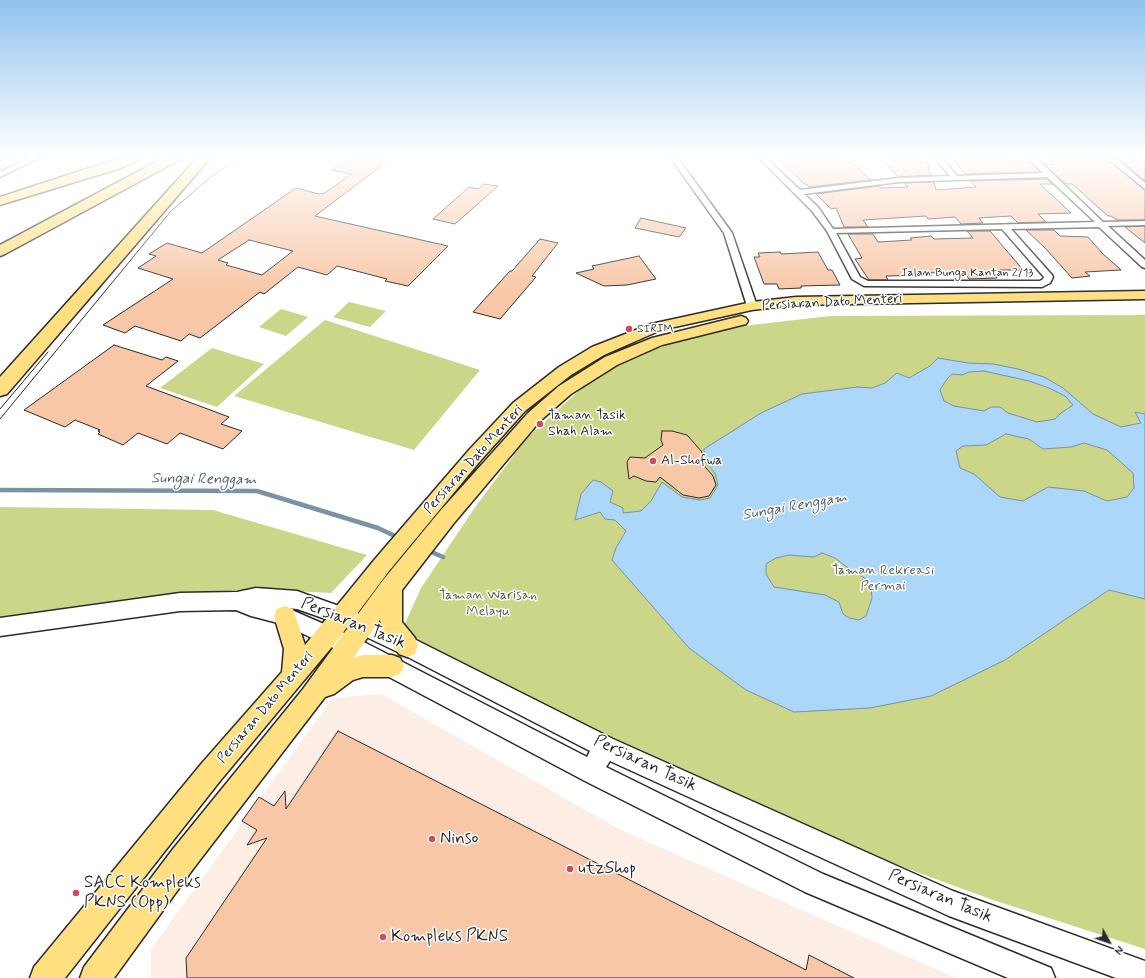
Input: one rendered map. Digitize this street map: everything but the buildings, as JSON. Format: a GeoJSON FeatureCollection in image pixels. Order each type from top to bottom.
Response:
{"type":"FeatureCollection","features":[{"type":"Feature","properties":{"kind":"highway"},"geometry":{"type":"LineString","coordinates":[[0,239],[70,203]]}},
{"type":"Feature","properties":{"kind":"highway"},"geometry":{"type":"LineString","coordinates":[[0,250],[90,203]]}},
{"type":"Feature","properties":{"kind":"highway"},"geometry":{"type":"LineString","coordinates":[[0,389],[165,203]]}},
{"type":"Feature","properties":{"kind":"main road","name":"Persiaran Dato Menteri"},"geometry":{"type":"LineString","coordinates":[[45,978],[211,772],[328,635],[382,565],[429,509],[519,407],[565,372],[598,351],[656,327],[752,306],[796,301],[1145,295]]}},
{"type":"Feature","properties":{"kind":"main road","name":"Persiaran Dato Menteri"},"geometry":{"type":"LineString","coordinates":[[95,978],[183,859],[311,698],[396,581],[447,517],[534,417],[565,390],[611,361],[657,341],[732,322],[817,311],[1145,305]]}},
{"type":"Feature","properties":{"kind":"main road"},"geometry":{"type":"LineString","coordinates":[[396,581],[390,606],[391,625],[407,646]]}},
{"type":"Feature","properties":{"kind":"main road","name":"Persiaran Tasik"},"geometry":{"type":"LineString","coordinates":[[237,601],[256,597],[297,600],[343,616],[407,646],[605,746],[949,903],[1145,975]]}},
{"type":"Feature","properties":{"kind":"main road"},"geometry":{"type":"LineString","coordinates":[[0,627],[180,602],[237,601]]}},
{"type":"Feature","properties":{"kind":"main road","name":"Persiaran Tasik"},"geometry":{"type":"LineString","coordinates":[[237,601],[251,607],[285,616],[350,645],[591,772],[814,883],[1041,978]]}},
{"type":"Feature","properties":{"kind":"main road"},"geometry":{"type":"LineString","coordinates":[[285,616],[295,648],[293,675]]}},
{"type":"Feature","properties":{"kind":"main road"},"geometry":{"type":"LineString","coordinates":[[311,698],[346,671],[363,666],[392,666]]}},
{"type":"Feature","properties":{"kind":"main road"},"geometry":{"type":"LineString","coordinates":[[591,772],[605,746]]}},
{"type":"Feature","properties":{"kind":"street"},"geometry":{"type":"LineString","coordinates":[[706,203],[728,233],[752,306]]}},
{"type":"Feature","properties":{"kind":"street"},"geometry":{"type":"LineString","coordinates":[[809,203],[816,209],[831,230],[1145,223]]}},
{"type":"Feature","properties":{"kind":"street"},"geometry":{"type":"LineString","coordinates":[[1077,203],[1145,265]]}},
{"type":"Feature","properties":{"kind":"street","name":"Jalan Bunga Kantan 2/13"},"geometry":{"type":"LineString","coordinates":[[831,230],[856,279],[868,284],[1042,284],[1047,281],[1049,277],[1004,226]]}},
{"type":"Feature","properties":{"kind":"shaded area"},"geometry":{"type":"Polygon","coordinates":[[[381,694],[621,830],[956,978],[151,978],[151,949],[333,698],[381,694]]]}},
{"type":"Feature","properties":{"kind":"green space"},"geometry":{"type":"Polygon","coordinates":[[[349,302],[386,311],[370,327],[333,317],[349,302]]]}},
{"type":"Feature","properties":{"kind":"green space"},"geometry":{"type":"Polygon","coordinates":[[[281,309],[308,317],[286,336],[259,327],[281,309]]]}},
{"type":"Feature","properties":{"kind":"green space","name":"Taman Rekreasi Permai"},"geometry":{"type":"Polygon","coordinates":[[[1145,315],[1145,949],[990,899],[797,828],[431,649],[403,628],[421,588],[476,506],[526,439],[583,387],[615,366],[637,356],[674,342],[743,326],[830,316],[1145,315]]]}},
{"type":"Feature","properties":{"kind":"green space"},"geometry":{"type":"Polygon","coordinates":[[[325,320],[480,370],[414,450],[234,396],[325,320]]]}},
{"type":"Feature","properties":{"kind":"green space"},"geometry":{"type":"Polygon","coordinates":[[[212,348],[264,364],[217,407],[160,388],[212,348]]]}},
{"type":"Feature","properties":{"kind":"green space"},"geometry":{"type":"Polygon","coordinates":[[[0,507],[213,510],[367,555],[331,593],[247,589],[0,618],[0,507]]]}},
{"type":"Feature","properties":{"kind":"water","name":"Taman Tasik Shah Alam"},"geometry":{"type":"Polygon","coordinates":[[[938,358],[968,363],[993,364],[1018,369],[1044,377],[1063,388],[1093,414],[1121,427],[1141,423],[1135,412],[1145,414],[1145,599],[1109,590],[1005,660],[931,696],[870,708],[794,712],[746,690],[689,648],[612,560],[616,548],[626,531],[615,520],[605,519],[600,512],[575,520],[581,494],[593,480],[601,482],[613,491],[610,502],[623,508],[623,513],[641,511],[651,501],[662,482],[682,497],[700,500],[710,498],[718,485],[715,473],[704,461],[704,449],[761,413],[802,394],[857,387],[872,388],[885,383],[897,373],[909,378],[930,366],[938,358]],[[984,371],[969,372],[962,375],[952,374],[940,390],[944,401],[954,406],[984,411],[991,407],[1000,407],[1008,413],[1037,422],[1055,419],[1073,405],[1065,396],[1049,388],[1029,381],[984,371]],[[1006,434],[986,445],[963,446],[956,451],[960,468],[974,474],[1000,497],[1023,501],[1048,487],[1084,491],[1107,501],[1127,497],[1134,488],[1133,473],[1107,450],[1084,443],[1071,447],[1043,449],[1029,439],[1006,434]],[[822,553],[814,557],[789,555],[776,558],[766,564],[766,574],[774,587],[825,595],[839,602],[843,614],[849,618],[859,620],[866,616],[872,598],[871,587],[866,579],[835,558],[822,553]]]}},
{"type":"Feature","properties":{"kind":"waterway","name":"Sungai Renggam"},"geometry":{"type":"LineString","coordinates":[[0,490],[257,491],[378,528],[399,538]]}},
{"type":"Feature","properties":{"kind":"waterway","name":"Sungai Renggam"},"geometry":{"type":"LineString","coordinates":[[427,550],[443,557]]}},
{"type":"Feature","properties":{"kind":"tram line"},"geometry":{"type":"LineString","coordinates":[[0,419],[171,211],[181,203]]}},
{"type":"Feature","properties":{"kind":"tram line"},"geometry":{"type":"LineString","coordinates":[[0,409],[48,352]]}},
{"type":"Feature","properties":{"kind":"place","name":"SIRIM"},"geometry":{"type":"Point","coordinates":[629,329]}},
{"type":"Feature","properties":{"kind":"place","name":"Taman Tasik Shah Alam"},"geometry":{"type":"Point","coordinates":[540,424]}},
{"type":"Feature","properties":{"kind":"place","name":"Al-Shofwa"},"geometry":{"type":"Point","coordinates":[653,461]}},
{"type":"Feature","properties":{"kind":"place","name":"Ninso"},"geometry":{"type":"Point","coordinates":[432,839]}},
{"type":"Feature","properties":{"kind":"place","name":"utzShop"},"geometry":{"type":"Point","coordinates":[570,869]}},
{"type":"Feature","properties":{"kind":"place","name":"SACC Kompleks PKNS (Opp)"},"geometry":{"type":"Point","coordinates":[76,893]}},
{"type":"Feature","properties":{"kind":"place","name":"Kompleks PKNS"},"geometry":{"type":"Point","coordinates":[383,937]}},
{"type":"Feature","properties":{"kind":"park label","name":"Taman Warisan Melayu"},"geometry":{"type":"Point","coordinates":[488,604]}}]}
